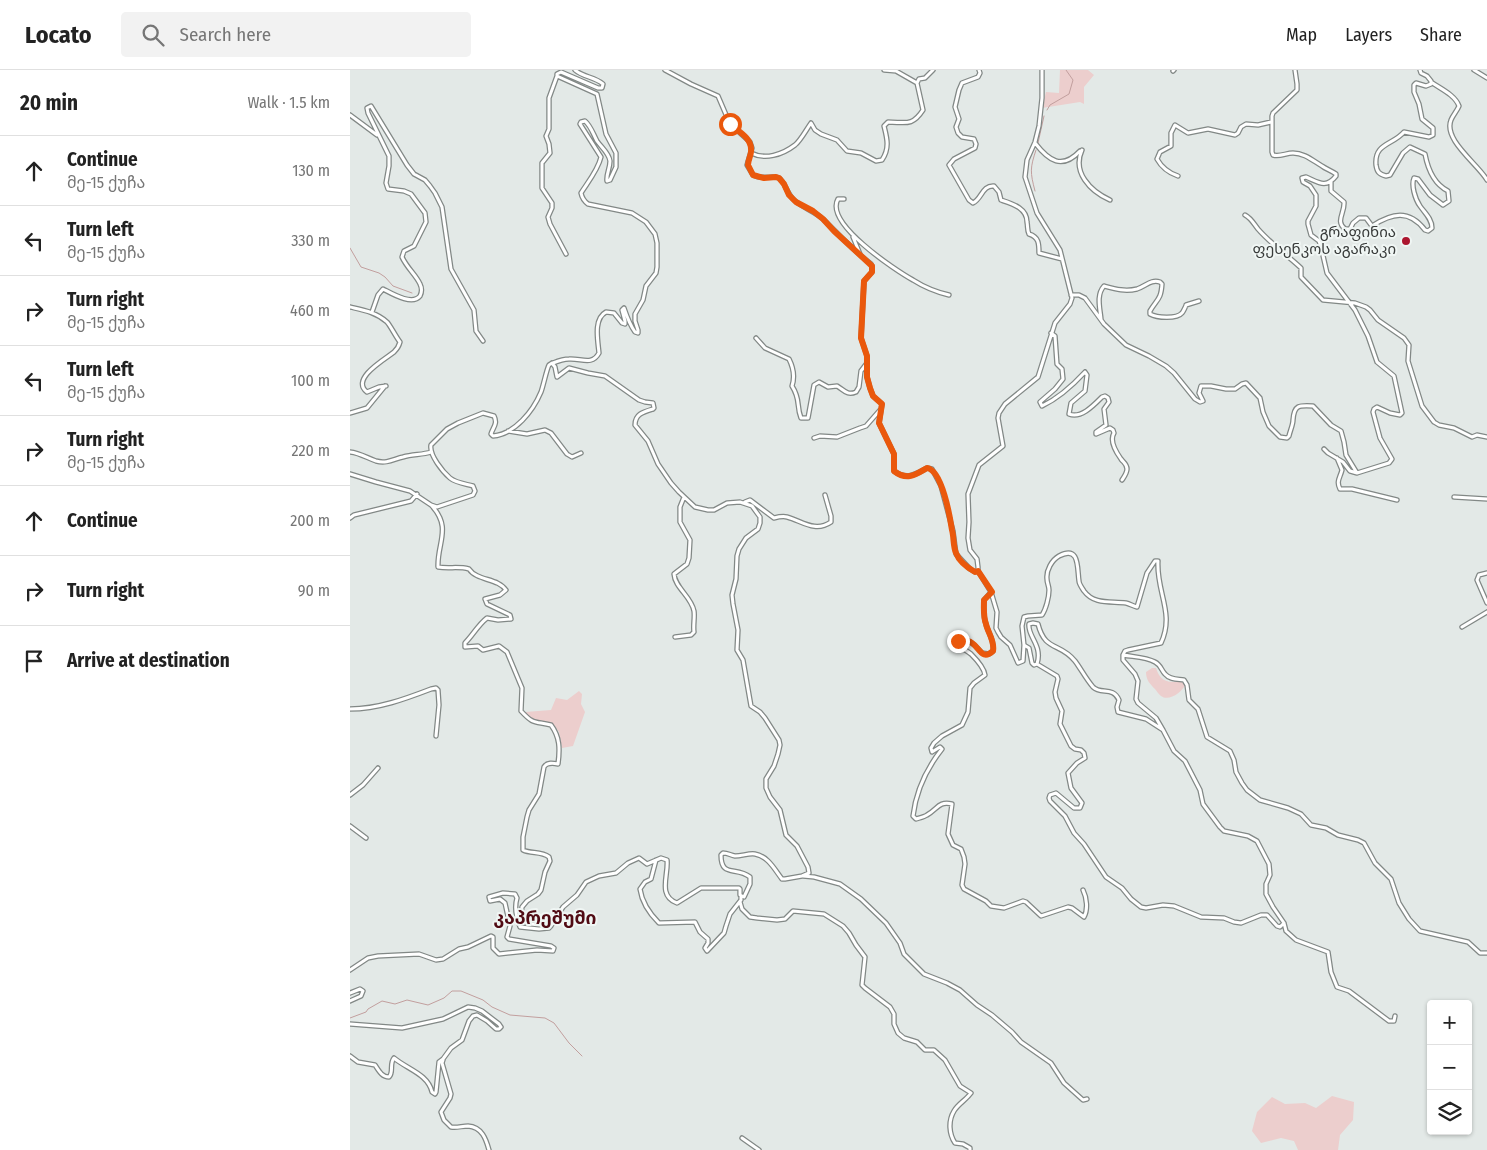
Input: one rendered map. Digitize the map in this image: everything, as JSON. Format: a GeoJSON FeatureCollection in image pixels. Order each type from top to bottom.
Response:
{"type":"FeatureCollection","features":[{"type":"Feature","properties":{"kind":"street"},"geometry":{"type":"LineString","coordinates":[[566,254],[550,224],[548,217],[552,203],[544,193],[541,179],[542,163],[550,153],[546,136],[549,129],[549,98],[558,72],[595,87],[603,87],[600,81],[582,75],[575,70]]}},
{"type":"Feature","properties":{"kind":"street"},"geometry":{"type":"LineString","coordinates":[[665,70],[718,96],[730,124],[750,142],[752,148],[748,165],[753,175],[764,178],[779,178],[792,198],[818,215],[871,264],[872,272],[864,281],[861,342],[867,356],[867,377],[870,388],[873,396],[882,402],[879,423],[894,454],[894,471],[910,476],[927,468],[932,469],[943,492],[956,551],[970,569],[975,572],[978,571]]}},
{"type":"Feature","properties":{"kind":"street"},"geometry":{"type":"LineString","coordinates":[[751,153],[759,157],[772,156],[785,151],[795,144],[811,123],[815,130],[837,140],[847,151],[860,153],[876,161],[882,160],[888,148],[884,126],[888,122],[905,124],[912,122],[923,110],[917,83],[896,70],[884,70]]}},
{"type":"Feature","properties":{"kind":"street"},"geometry":{"type":"LineString","coordinates":[[917,83],[933,70]]}},
{"type":"Feature","properties":{"kind":"street"},"geometry":{"type":"LineString","coordinates":[[979,70],[978,77],[962,83],[955,107],[960,119],[956,127],[957,132],[962,137],[974,139],[975,148],[954,159],[949,166],[969,200],[973,203],[976,202],[987,187],[994,186],[999,192],[1001,200],[1016,205],[1024,213],[1028,220],[1027,231],[1037,239],[1039,254],[1062,259]]}},
{"type":"Feature","properties":{"kind":"street"},"geometry":{"type":"LineString","coordinates":[[1042,70],[1039,126],[1035,142],[1027,160],[1025,177],[1037,213],[1058,247],[1072,300],[1058,318],[1038,377],[1002,407],[998,418],[1003,446],[979,464],[968,498],[968,538],[970,550],[977,559],[978,571],[992,592],[996,612],[996,628],[1001,637],[1010,645],[1018,663],[1023,661],[1022,621],[1024,617],[1042,615],[1045,611],[1050,588],[1046,578],[1049,567],[1058,557],[1069,553],[1074,555],[1077,559],[1079,582],[1091,598],[1100,602],[1128,603],[1137,607],[1147,573],[1158,561],[1158,575],[1168,622],[1167,630],[1161,643],[1128,650],[1123,655],[1123,660],[1135,674],[1138,681],[1136,700],[1156,718],[1174,752],[1185,762],[1200,790],[1203,804],[1220,827],[1224,831],[1248,836],[1257,841],[1269,864],[1270,875],[1266,884],[1266,894],[1284,923],[1286,931],[1296,940],[1328,952],[1331,972],[1337,987],[1349,991],[1389,1021],[1394,1021],[1395,1016]]}},
{"type":"Feature","properties":{"kind":"street"},"geometry":{"type":"LineString","coordinates":[[1295,70],[1296,90],[1273,113],[1271,122],[1273,155],[1299,154],[1312,159],[1323,168],[1335,172],[1336,176],[1331,182],[1331,191],[1344,202],[1344,211],[1340,223],[1346,229],[1350,229],[1359,218],[1366,218],[1372,226],[1384,218],[1393,215],[1404,215],[1411,217],[1422,225],[1425,230],[1430,230],[1432,223],[1418,204],[1412,182],[1414,178],[1418,179],[1430,195],[1443,205],[1449,201],[1448,191],[1440,187],[1428,169],[1425,154],[1410,147],[1403,153],[1390,174],[1386,176],[1379,174],[1377,170],[1376,157],[1384,144],[1396,140],[1404,132],[1429,137],[1433,135],[1433,128],[1422,120],[1419,104],[1414,92],[1414,85],[1416,83],[1426,86],[1431,82]]}},
{"type":"Feature","properties":{"kind":"street"},"geometry":{"type":"LineString","coordinates":[[1420,70],[1431,82],[1454,97],[1460,106],[1450,121],[1451,133],[1460,149],[1487,180]]}},
{"type":"Feature","properties":{"kind":"street"},"geometry":{"type":"LineString","coordinates":[[1474,70],[1487,78]]}},
{"type":"Feature","properties":{"kind":"street"},"geometry":{"type":"LineString","coordinates":[[431,505],[441,506],[467,498],[473,495],[475,491],[473,486],[450,478],[431,452],[431,445],[447,430],[483,413],[495,418],[496,425],[492,431],[492,436],[507,431],[521,421],[531,410],[540,393],[548,366],[552,363],[568,359],[589,361],[595,359],[599,353],[596,337],[603,313],[614,313],[624,324],[622,310],[624,308],[633,329],[638,333],[635,314],[643,300],[646,286],[656,273],[657,243],[655,234],[646,222],[632,212],[588,204],[582,197],[581,193],[597,169],[601,157],[580,124],[581,122],[585,120],[588,123],[598,142],[610,158],[610,167],[606,179],[609,181],[613,177],[616,166],[616,153],[606,134],[597,94],[557,76]]}},
{"type":"Feature","properties":{"kind":"street"},"geometry":{"type":"LineString","coordinates":[[372,312],[378,295],[383,289],[397,296],[412,300],[421,294],[420,284],[402,257],[404,251],[414,246],[426,222],[425,213],[412,194],[388,189],[386,184],[389,156],[368,113],[368,106],[371,106],[407,165],[414,174],[425,180],[435,193],[442,207],[451,269],[474,310],[476,331],[483,341]]}},
{"type":"Feature","properties":{"kind":"street"},"geometry":{"type":"LineString","coordinates":[[350,115],[379,136]]}},
{"type":"Feature","properties":{"kind":"street"},"geometry":{"type":"LineString","coordinates":[[1178,176],[1170,173],[1160,165],[1157,159],[1160,152],[1171,146],[1171,133],[1175,125],[1188,133],[1208,129],[1235,135],[1246,124],[1258,125],[1271,122]]}},
{"type":"Feature","properties":{"kind":"street"},"geometry":{"type":"LineString","coordinates":[[1035,142],[1042,152],[1059,162],[1066,162],[1082,150],[1079,162],[1084,180],[1102,196],[1110,200]]}},
{"type":"Feature","properties":{"kind":"street"},"geometry":{"type":"LineString","coordinates":[[1324,449],[1344,462],[1350,471],[1358,473],[1389,463],[1392,459],[1380,438],[1373,412],[1377,407],[1390,413],[1402,413],[1394,376],[1377,362],[1368,336],[1355,310],[1327,273],[1319,241],[1312,235],[1308,224],[1317,199],[1313,190],[1303,182],[1302,178],[1306,176],[1323,183],[1331,182]]}},
{"type":"Feature","properties":{"kind":"street"},"geometry":{"type":"LineString","coordinates":[[844,199],[838,199],[836,213],[852,234],[895,269],[921,285],[936,292],[949,295]]}},
{"type":"Feature","properties":{"kind":"street"},"geometry":{"type":"LineString","coordinates":[[1245,215],[1300,268],[1301,277],[1323,300],[1354,303],[1370,310],[1378,320],[1408,342],[1410,349],[1408,361],[1413,379],[1422,406],[1434,422],[1472,436],[1487,437]]}},
{"type":"Feature","properties":{"kind":"street"},"geometry":{"type":"LineString","coordinates":[[852,234],[862,257]]}},
{"type":"Feature","properties":{"kind":"street"},"geometry":{"type":"LineString","coordinates":[[1101,320],[1099,298],[1100,291],[1104,286],[1125,290],[1136,289],[1154,281],[1160,282],[1162,284],[1162,293],[1159,301],[1150,311],[1150,314],[1160,318],[1178,316],[1183,312],[1186,305],[1199,301]]}},
{"type":"Feature","properties":{"kind":"street"},"geometry":{"type":"LineString","coordinates":[[1071,296],[1079,294],[1085,298],[1101,320],[1126,345],[1166,366],[1195,399],[1200,402],[1203,401],[1199,393],[1201,386],[1211,386],[1226,390],[1235,389],[1246,383],[1260,398],[1269,426],[1280,437],[1287,438],[1296,408],[1304,405],[1313,406],[1331,425],[1341,431],[1346,455],[1358,473]]}},
{"type":"Feature","properties":{"kind":"street"},"geometry":{"type":"LineString","coordinates":[[350,307],[372,312],[388,323],[400,342],[394,352],[373,366],[362,378],[360,384],[367,392],[386,386],[367,408],[350,413]]}},
{"type":"Feature","properties":{"kind":"street"},"geometry":{"type":"LineString","coordinates":[[1052,333],[1055,336],[1057,364],[1062,369],[1063,379],[1056,389],[1040,402],[1042,406],[1050,402],[1085,372],[1087,375],[1085,391],[1070,403],[1069,414],[1072,416],[1078,415],[1090,408],[1102,397],[1108,398],[1109,402],[1104,409],[1106,425],[1096,434],[1110,428],[1113,430],[1112,442],[1127,467],[1127,472],[1122,480]]}},
{"type":"Feature","properties":{"kind":"street"},"geometry":{"type":"LineString","coordinates":[[756,338],[765,348],[789,359],[792,365],[794,381],[792,386],[798,395],[801,418],[808,418],[814,385],[819,382],[828,387],[837,386],[842,391],[852,394],[859,387],[861,371],[867,363]]}},
{"type":"Feature","properties":{"kind":"street"},"geometry":{"type":"LineString","coordinates":[[552,363],[557,377],[569,368],[601,375],[612,380],[638,400],[653,403],[653,409],[638,416],[635,419],[635,425],[648,441],[663,471],[684,497],[695,507],[714,510],[727,503],[744,503],[755,508],[760,517],[758,529],[742,544],[737,556],[732,604],[738,630],[737,650],[742,660],[751,706],[765,718],[779,740],[778,754],[774,766],[766,779],[766,788],[780,810],[786,835],[797,846],[808,867],[808,874],[785,879],[767,860],[760,856],[755,854],[734,856],[727,852],[723,853],[721,855],[721,862],[724,868],[742,872],[750,877],[750,884],[744,897],[741,897]]}},
{"type":"Feature","properties":{"kind":"street"},"geometry":{"type":"LineString","coordinates":[[814,438],[820,436],[837,437],[860,428],[871,421],[882,408]]}},
{"type":"Feature","properties":{"kind":"street"},"geometry":{"type":"LineString","coordinates":[[507,431],[527,434],[545,430],[555,436],[572,457],[581,453]]}},
{"type":"Feature","properties":{"kind":"street"},"geometry":{"type":"LineString","coordinates":[[350,452],[358,453],[376,461],[387,462],[402,457],[431,452]]}},
{"type":"Feature","properties":{"kind":"street"},"geometry":{"type":"LineString","coordinates":[[1337,458],[1342,470],[1338,480],[1340,489],[1352,489],[1397,500]]}},
{"type":"Feature","properties":{"kind":"street"},"geometry":{"type":"LineString","coordinates":[[350,474],[402,488],[417,494],[431,505],[439,517],[443,532],[438,567],[462,567],[469,569],[473,575],[505,587],[506,590],[500,595],[485,599],[485,601],[487,604],[510,615],[511,619],[498,620],[487,618],[481,622],[465,643],[465,647],[478,646],[483,650],[499,646],[507,652],[522,688],[521,712],[530,721],[537,724],[550,725],[556,732],[558,764],[549,763],[544,767],[539,794],[527,817],[523,844],[525,852],[542,854],[549,857],[550,861],[545,872],[541,890],[522,907],[522,917],[530,924],[551,926]]}},
{"type":"Feature","properties":{"kind":"street"},"geometry":{"type":"LineString","coordinates":[[350,518],[354,515],[411,501],[417,494]]}},
{"type":"Feature","properties":{"kind":"street"},"geometry":{"type":"LineString","coordinates":[[744,503],[750,500],[774,518],[786,516],[808,526],[822,526],[831,522],[825,495]]}},
{"type":"Feature","properties":{"kind":"street"},"geometry":{"type":"LineString","coordinates":[[675,638],[691,635],[694,632],[694,611],[688,598],[675,581],[674,576],[687,564],[689,558],[690,540],[680,522],[680,507],[684,497]]}},
{"type":"Feature","properties":{"kind":"street"},"geometry":{"type":"LineString","coordinates":[[1454,498],[1487,499]]}},
{"type":"Feature","properties":{"kind":"street"},"geometry":{"type":"LineString","coordinates":[[1487,573],[1479,575],[1477,580],[1487,603]]}},
{"type":"Feature","properties":{"kind":"street"},"geometry":{"type":"LineString","coordinates":[[992,592],[984,600],[984,613],[985,622],[993,644],[993,651],[989,654],[982,653],[973,643],[964,640],[957,644],[970,653],[983,668],[985,675],[970,688],[968,712],[962,725],[942,736],[930,748],[932,752],[940,747],[942,749],[920,787],[913,816],[918,818],[928,815],[939,805],[952,804],[948,834],[953,845],[960,849],[964,857],[962,885],[964,889],[986,901],[991,906],[1004,908],[1024,901],[1031,905],[1041,916],[1068,907],[1084,917],[1086,913],[1086,896],[1083,890]]}},
{"type":"Feature","properties":{"kind":"street"},"geometry":{"type":"LineString","coordinates":[[1462,626],[1487,612]]}},
{"type":"Feature","properties":{"kind":"street"},"geometry":{"type":"LineString","coordinates":[[1037,664],[1038,650],[1028,628],[1029,624],[1033,623],[1038,624],[1044,641],[1066,653],[1074,660],[1093,687],[1115,694],[1119,700],[1116,709],[1118,712],[1146,719],[1163,730]]}},
{"type":"Feature","properties":{"kind":"street"},"geometry":{"type":"LineString","coordinates":[[1024,645],[1029,648],[1034,665],[1037,664],[1058,676],[1055,692],[1062,711],[1060,724],[1071,746],[1081,750],[1085,758],[1072,767],[1068,773],[1072,788],[1082,803],[1080,808],[1074,808],[1056,793],[1050,795],[1050,801],[1068,820],[1074,832],[1106,877],[1122,888],[1141,907],[1174,906],[1201,917],[1224,918],[1241,923],[1261,915],[1266,915],[1277,926],[1280,927],[1284,923]]}},
{"type":"Feature","properties":{"kind":"street"},"geometry":{"type":"LineString","coordinates":[[1123,655],[1148,659],[1159,664],[1165,674],[1171,678],[1186,681],[1190,700],[1198,709],[1207,737],[1230,751],[1233,755],[1236,772],[1242,783],[1254,796],[1260,800],[1301,814],[1311,824],[1364,843],[1375,863],[1391,878],[1398,903],[1409,919],[1420,930],[1468,942],[1480,954],[1487,954]]}},
{"type":"Feature","properties":{"kind":"street"},"geometry":{"type":"LineString","coordinates":[[350,709],[380,706],[406,699],[431,688],[436,688],[438,690],[439,706],[436,736]]}},
{"type":"Feature","properties":{"kind":"street"},"geometry":{"type":"LineString","coordinates":[[350,795],[363,785],[378,768]]}},
{"type":"Feature","properties":{"kind":"street"},"geometry":{"type":"LineString","coordinates":[[350,826],[366,838]]}},
{"type":"Feature","properties":{"kind":"street"},"geometry":{"type":"LineString","coordinates":[[350,970],[368,958],[378,956],[419,954],[436,960],[443,959],[459,948],[468,947],[491,936],[493,937],[492,948],[498,954],[537,950],[553,951],[554,948],[551,946],[509,939],[509,918],[505,903],[502,900],[490,901],[488,898],[510,892],[517,896],[515,907],[520,926],[539,929],[546,928],[551,926],[562,907],[577,895],[586,882],[599,876],[616,873],[628,863],[640,858],[647,864],[651,864],[656,859],[661,858],[668,862],[665,889],[668,897],[675,903],[679,903],[701,888],[739,888],[742,909],[750,917],[777,920],[785,919],[793,911],[800,911],[824,914],[847,929],[865,957],[862,984],[890,1007],[894,1014],[894,1024],[898,1033],[904,1038],[917,1042],[925,1050],[934,1050],[944,1060],[960,1086],[971,1093],[954,1111],[950,1128],[951,1136],[955,1143],[963,1144],[970,1148],[970,1150]]}},
{"type":"Feature","properties":{"kind":"street"},"geometry":{"type":"LineString","coordinates":[[656,859],[651,879],[645,882],[640,889],[642,900],[659,923],[695,922],[700,932],[708,939],[705,948],[707,951],[724,933],[730,914],[740,902]]}},
{"type":"Feature","properties":{"kind":"street"},"geometry":{"type":"LineString","coordinates":[[802,876],[840,884],[861,899],[886,923],[900,943],[904,954],[924,974],[960,990],[1012,1032],[1021,1042],[1050,1063],[1064,1083],[1083,1100],[1087,1100]]}},
{"type":"Feature","properties":{"kind":"street"},"geometry":{"type":"LineString","coordinates":[[350,993],[360,989],[362,991],[361,996],[350,1001]]}},
{"type":"Feature","properties":{"kind":"street"},"geometry":{"type":"LineString","coordinates":[[350,1024],[402,1028],[443,1019],[468,1007],[482,1011],[501,1026],[499,1029],[496,1029],[477,1015],[473,1016],[469,1021],[462,1040],[451,1048],[438,1064],[435,1094],[422,1076],[394,1058],[391,1062],[392,1074],[389,1077],[380,1073],[375,1065],[358,1062],[350,1056]]}},
{"type":"Feature","properties":{"kind":"street"},"geometry":{"type":"LineString","coordinates":[[443,1059],[442,1063],[451,1094],[442,1112],[444,1120],[451,1127],[471,1127],[478,1130],[486,1138],[489,1150]]}},
{"type":"Feature","properties":{"kind":"street"},"geometry":{"type":"LineString","coordinates":[[742,1138],[759,1150]]}},
{"type":"Feature","properties":{"kind":"shaded area"},"geometry":{"type":"Polygon","coordinates":[[[1060,70],[1088,70],[1094,75],[1084,87],[1084,104],[1080,102],[1042,108],[1046,92],[1059,93],[1060,70]]]}},
{"type":"Feature","properties":{"kind":"shaded area"},"geometry":{"type":"Polygon","coordinates":[[[1156,668],[1160,677],[1166,681],[1182,682],[1185,685],[1175,695],[1164,698],[1150,684],[1147,677],[1146,672],[1156,668]]]}},
{"type":"Feature","properties":{"kind":"shaded area"},"geometry":{"type":"Polygon","coordinates":[[[579,691],[582,694],[581,704],[585,712],[573,746],[562,748],[559,732],[553,724],[537,722],[531,719],[525,712],[551,710],[556,698],[567,700],[579,691]]]}},
{"type":"Feature","properties":{"kind":"shaded area"},"geometry":{"type":"Polygon","coordinates":[[[1332,1096],[1354,1102],[1353,1120],[1340,1135],[1338,1150],[1298,1150],[1294,1141],[1281,1138],[1261,1143],[1252,1131],[1257,1112],[1272,1097],[1285,1104],[1305,1103],[1316,1108],[1332,1096]]]}},
{"type":"Feature","properties":{"kind":"waterway"},"geometry":{"type":"LineString","coordinates":[[1047,110],[1050,105],[1069,94],[1073,80],[1066,70]]}},
{"type":"Feature","properties":{"kind":"waterway"},"geometry":{"type":"LineString","coordinates":[[1038,143],[1044,116]]}},
{"type":"Feature","properties":{"kind":"waterway"},"geometry":{"type":"LineString","coordinates":[[1035,191],[1031,170],[1036,150]]}},
{"type":"Feature","properties":{"kind":"waterway"},"geometry":{"type":"LineString","coordinates":[[350,248],[361,267],[379,273],[393,286],[412,293]]}},
{"type":"Feature","properties":{"kind":"waterway"},"geometry":{"type":"LineString","coordinates":[[350,1018],[366,1012],[382,1001],[395,1004],[407,1000],[428,1005],[444,998],[452,991],[461,991],[483,1000],[492,1007],[510,1015],[545,1018],[554,1023],[569,1043],[582,1056]]}},
{"type":"Feature","properties":{"kind":"place","name":"გრაფინია ფესენკოს აგარაკი"},"geometry":{"type":"Point","coordinates":[1406,241]}},
{"type":"Feature","properties":{"kind":"district","name":"კაპრეშუმი"},"geometry":{"type":"Point","coordinates":[545,918]}},
{"type":"Feature","properties":{"kind":"route"},"geometry":{"type":"LineString","coordinates":[[730,124],[750,142],[752,148],[747,162],[753,175],[764,178],[779,178],[789,195],[796,202],[823,219],[872,266],[872,272],[864,281],[860,332],[867,356],[867,377],[870,388],[873,396],[882,402],[879,423],[894,454],[894,471],[910,476],[927,468],[932,469],[938,478],[943,492],[956,554],[970,569],[975,572],[978,571],[992,592],[984,600],[984,613],[985,622],[994,648],[993,651],[989,654],[982,653],[973,643],[964,640],[958,641]]}}]}
